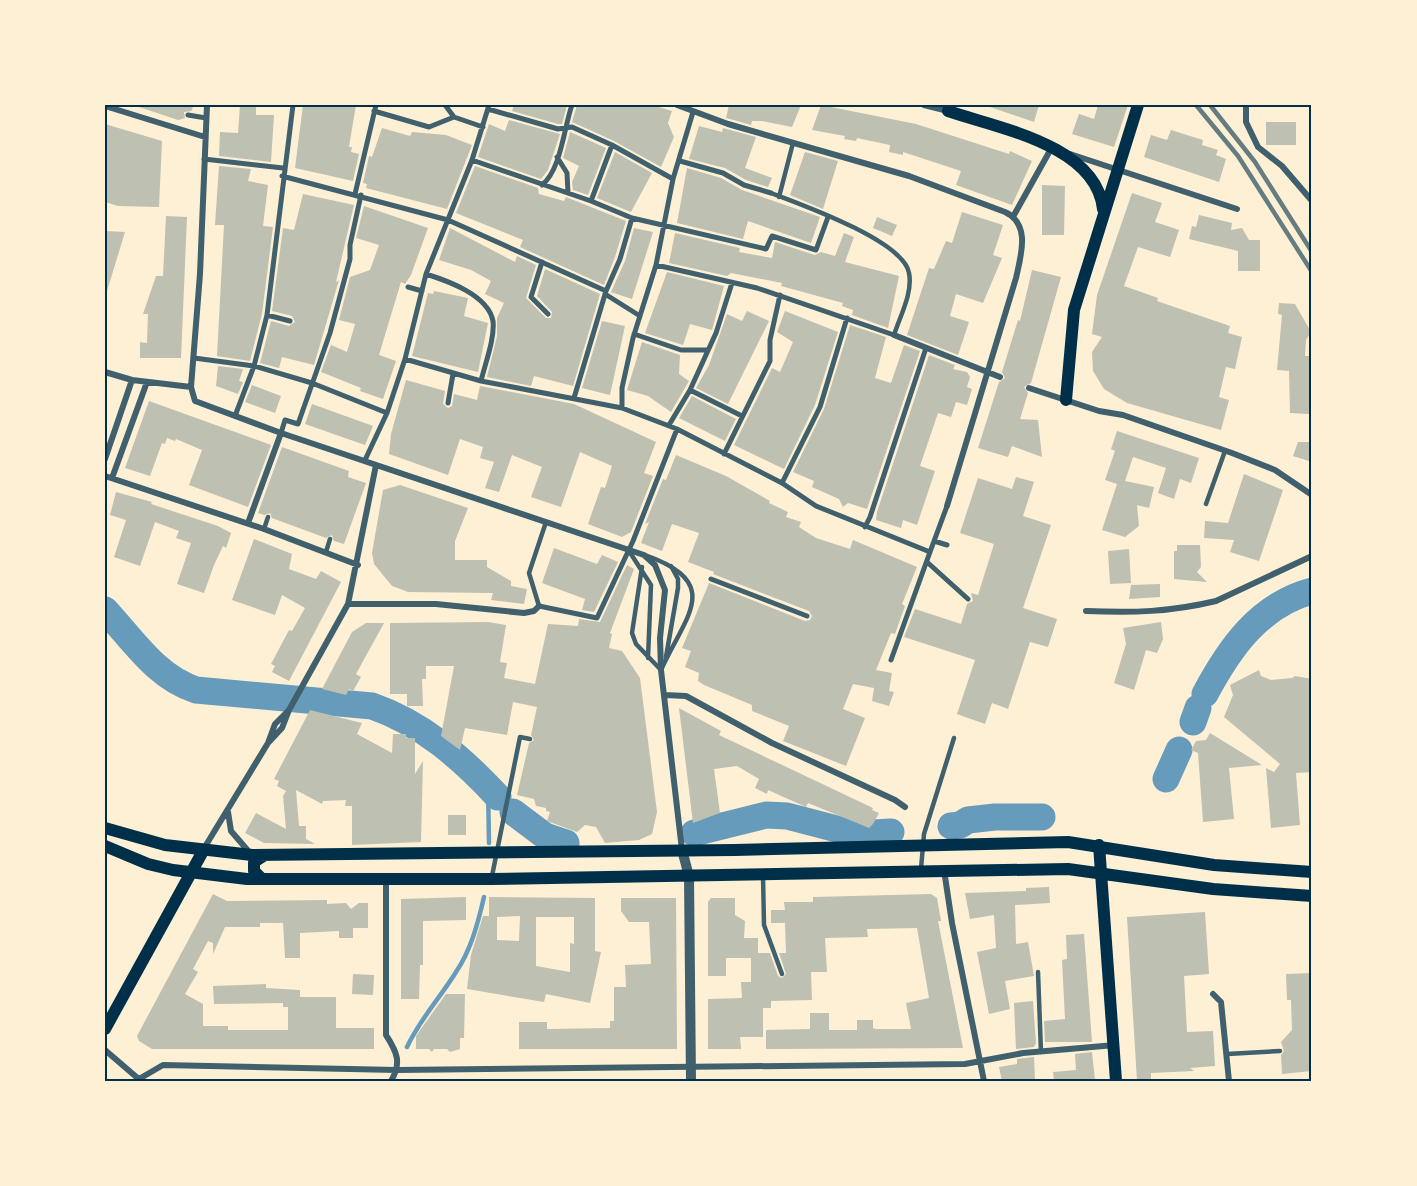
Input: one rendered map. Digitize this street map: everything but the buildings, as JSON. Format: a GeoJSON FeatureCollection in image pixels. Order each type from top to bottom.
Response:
{"type":"FeatureCollection","features":[{"type":"Feature","properties":{"kind":"main road"},"geometry":{"type":"LineString","coordinates":[[1066,400],[1074,309],[1138,105]]}},
{"type":"Feature","properties":{"kind":"main road"},"geometry":{"type":"LineString","coordinates":[[949,108],[1051,147],[1087,171],[1099,192],[1103,213]]}},
{"type":"Feature","properties":{"kind":"main road"},"geometry":{"type":"LineString","coordinates":[[105,828],[165,845],[203,851],[259,855],[1068,842],[1099,845],[1214,865],[1312,872]]}},
{"type":"Feature","properties":{"kind":"main road"},"geometry":{"type":"LineString","coordinates":[[1099,845],[1116,1081]]}},
{"type":"Feature","properties":{"kind":"main road"},"geometry":{"type":"LineString","coordinates":[[105,846],[148,864],[189,873],[261,878],[491,879],[1068,869],[1213,889],[1312,896]]}},
{"type":"Feature","properties":{"kind":"main road"},"geometry":{"type":"LineString","coordinates":[[105,1029],[203,851]]}},
{"type":"Feature","properties":{"kind":"main road"},"geometry":{"type":"LineString","coordinates":[[259,855],[254,862],[254,871],[261,878]]}},
{"type":"Feature","properties":{"kind":"street"},"geometry":{"type":"LineString","coordinates":[[207,105],[191,387],[195,401],[281,433],[628,549],[644,555],[656,565],[665,590],[660,638],[661,670],[682,850],[689,876],[692,1081]]}},
{"type":"Feature","properties":{"kind":"street"},"geometry":{"type":"LineString","coordinates":[[235,416],[254,366],[267,315],[282,176],[293,105]]}},
{"type":"Feature","properties":{"kind":"street"},"geometry":{"type":"LineString","coordinates":[[445,105],[454,117],[483,127]]}},
{"type":"Feature","properties":{"kind":"street"},"geometry":{"type":"LineString","coordinates":[[542,185],[550,179],[566,135],[565,128],[572,105]]}},
{"type":"Feature","properties":{"kind":"street"},"geometry":{"type":"LineString","coordinates":[[676,105],[694,108],[793,143],[909,176],[1014,215],[1022,227],[1022,250],[947,506],[891,660]]}},
{"type":"Feature","properties":{"kind":"street"},"geometry":{"type":"LineString","coordinates":[[924,105],[949,108]]}},
{"type":"Feature","properties":{"kind":"street"},"geometry":{"type":"LineString","coordinates":[[1246,105],[1246,122],[1258,147],[1282,166],[1312,201]]}},
{"type":"Feature","properties":{"kind":"street"},"geometry":{"type":"LineString","coordinates":[[105,106],[205,137]]}},
{"type":"Feature","properties":{"kind":"street"},"geometry":{"type":"LineString","coordinates":[[248,523],[285,420],[298,424],[330,333],[349,264],[370,122],[375,108],[429,126],[454,117]]}},
{"type":"Feature","properties":{"kind":"street"},"geometry":{"type":"LineString","coordinates":[[622,408],[622,388],[634,334],[656,265],[673,179],[694,108]]}},
{"type":"Feature","properties":{"kind":"street"},"geometry":{"type":"LineString","coordinates":[[365,460],[387,413],[405,359],[426,274],[472,160],[488,109],[558,129],[572,127],[612,145],[673,179]]}},
{"type":"Feature","properties":{"kind":"street"},"geometry":{"type":"LineString","coordinates":[[188,115],[206,118]]}},
{"type":"Feature","properties":{"kind":"street"},"geometry":{"type":"LineString","coordinates":[[591,201],[612,145]]}},
{"type":"Feature","properties":{"kind":"street"},"geometry":{"type":"LineString","coordinates":[[1014,215],[1051,147],[1237,209]]}},
{"type":"Feature","properties":{"kind":"street"},"geometry":{"type":"LineString","coordinates":[[557,157],[567,173],[568,193]]}},
{"type":"Feature","properties":{"kind":"street"},"geometry":{"type":"LineString","coordinates":[[204,159],[283,168]]}},
{"type":"Feature","properties":{"kind":"street"},"geometry":{"type":"LineString","coordinates":[[472,160],[591,201],[632,218],[765,249],[772,236],[816,250],[828,217]]}},
{"type":"Feature","properties":{"kind":"street"},"geometry":{"type":"LineString","coordinates":[[680,160],[723,173],[744,184],[771,193]]}},
{"type":"Feature","properties":{"kind":"street"},"geometry":{"type":"LineString","coordinates":[[282,176],[358,194],[448,220],[606,292],[640,316]]}},
{"type":"Feature","properties":{"kind":"street"},"geometry":{"type":"LineString","coordinates":[[574,398],[606,292],[620,259],[632,218]]}},
{"type":"Feature","properties":{"kind":"street"},"geometry":{"type":"LineString","coordinates":[[542,262],[531,297],[548,314]]}},
{"type":"Feature","properties":{"kind":"street"},"geometry":{"type":"LineString","coordinates":[[656,265],[780,295],[894,335],[1000,377]]}},
{"type":"Feature","properties":{"kind":"street"},"geometry":{"type":"LineString","coordinates":[[426,274],[477,298],[490,313],[493,322],[481,381]]}},
{"type":"Feature","properties":{"kind":"street"},"geometry":{"type":"LineString","coordinates":[[669,425],[690,390],[708,350],[732,283]]}},
{"type":"Feature","properties":{"kind":"street"},"geometry":{"type":"LineString","coordinates":[[408,287],[422,291]]}},
{"type":"Feature","properties":{"kind":"street"},"geometry":{"type":"LineString","coordinates":[[724,454],[771,361],[770,340],[780,295]]}},
{"type":"Feature","properties":{"kind":"street"},"geometry":{"type":"LineString","coordinates":[[267,315],[290,321]]}},
{"type":"Feature","properties":{"kind":"street"},"geometry":{"type":"LineString","coordinates":[[782,483],[820,407],[847,318]]}},
{"type":"Feature","properties":{"kind":"street"},"geometry":{"type":"LineString","coordinates":[[634,334],[681,350],[708,350]]}},
{"type":"Feature","properties":{"kind":"street"},"geometry":{"type":"LineString","coordinates":[[865,527],[900,431],[926,348]]}},
{"type":"Feature","properties":{"kind":"street"},"geometry":{"type":"LineString","coordinates":[[194,358],[254,366],[312,383],[387,413]]}},
{"type":"Feature","properties":{"kind":"street"},"geometry":{"type":"LineString","coordinates":[[405,359],[481,381],[622,408],[669,425],[782,483],[816,506],[930,552]]}},
{"type":"Feature","properties":{"kind":"street"},"geometry":{"type":"LineString","coordinates":[[105,372],[132,380],[191,387]]}},
{"type":"Feature","properties":{"kind":"street"},"geometry":{"type":"LineString","coordinates":[[448,403],[453,374]]}},
{"type":"Feature","properties":{"kind":"street"},"geometry":{"type":"LineString","coordinates":[[105,459],[132,380]]}},
{"type":"Feature","properties":{"kind":"street"},"geometry":{"type":"LineString","coordinates":[[147,382],[109,477],[248,523],[358,565]]}},
{"type":"Feature","properties":{"kind":"street"},"geometry":{"type":"LineString","coordinates":[[1029,388],[1123,415],[1225,451],[1275,470],[1312,495]]}},
{"type":"Feature","properties":{"kind":"street"},"geometry":{"type":"LineString","coordinates":[[690,390],[742,416]]}},
{"type":"Feature","properties":{"kind":"street"},"geometry":{"type":"LineString","coordinates":[[348,604],[436,604],[524,614],[534,611],[539,606],[597,618],[677,429]]}},
{"type":"Feature","properties":{"kind":"street"},"geometry":{"type":"LineString","coordinates":[[203,851],[268,743],[282,728],[290,707],[348,604],[358,565],[376,465]]}},
{"type":"Feature","properties":{"kind":"street"},"geometry":{"type":"LineString","coordinates":[[934,541],[947,546]]}},
{"type":"Feature","properties":{"kind":"street"},"geometry":{"type":"LineString","coordinates":[[1086,611],[1130,613],[1173,611],[1216,601],[1312,556]]}},
{"type":"Feature","properties":{"kind":"street"},"geometry":{"type":"LineString","coordinates":[[927,562],[969,599]]}},
{"type":"Feature","properties":{"kind":"street"},"geometry":{"type":"LineString","coordinates":[[711,579],[807,616]]}},
{"type":"Feature","properties":{"kind":"street"},"geometry":{"type":"LineString","coordinates":[[665,695],[686,696],[772,743],[895,800],[905,807]]}},
{"type":"Feature","properties":{"kind":"street"},"geometry":{"type":"LineString","coordinates":[[228,812],[231,831],[259,855]]}},
{"type":"Feature","properties":{"kind":"street"},"geometry":{"type":"LineString","coordinates":[[944,870],[952,923],[984,1081]]}},
{"type":"Feature","properties":{"kind":"street"},"geometry":{"type":"LineString","coordinates":[[386,879],[386,1035],[397,1053],[398,1070],[391,1081]]}},
{"type":"Feature","properties":{"kind":"street"},"geometry":{"type":"LineString","coordinates":[[1213,994],[1221,1002],[1229,1081]]}},
{"type":"Feature","properties":{"kind":"street"},"geometry":{"type":"LineString","coordinates":[[105,1050],[140,1080],[163,1065],[398,1070],[691,1065],[965,1064],[1041,1052],[1115,1045]]}},
{"type":"Feature","properties":{"kind":"lane"},"geometry":{"type":"LineString","coordinates":[[779,197],[793,143]]}},
{"type":"Feature","properties":{"kind":"lane"},"geometry":{"type":"LineString","coordinates":[[771,193],[885,244],[903,259],[909,270],[910,288],[894,335]]}},
{"type":"Feature","properties":{"kind":"lane"},"geometry":{"type":"LineString","coordinates":[[1206,504],[1225,451]]}},
{"type":"Feature","properties":{"kind":"lane"},"geometry":{"type":"LineString","coordinates":[[264,529],[268,517]]}},
{"type":"Feature","properties":{"kind":"lane"},"geometry":{"type":"LineString","coordinates":[[539,606],[529,573],[546,522]]}},
{"type":"Feature","properties":{"kind":"lane"},"geometry":{"type":"LineString","coordinates":[[326,552],[330,539]]}},
{"type":"Feature","properties":{"kind":"lane"},"geometry":{"type":"LineString","coordinates":[[628,549],[642,567],[651,585],[647,634],[648,658]]}},
{"type":"Feature","properties":{"kind":"lane"},"geometry":{"type":"LineString","coordinates":[[642,567],[632,633],[636,644],[661,670],[680,634],[693,593],[688,579],[670,564],[644,555]]}},
{"type":"Feature","properties":{"kind":"lane"},"geometry":{"type":"LineString","coordinates":[[666,660],[678,588],[678,579],[670,564]]}},
{"type":"Feature","properties":{"kind":"lane"},"geometry":{"type":"LineString","coordinates":[[491,879],[520,736],[530,739]]}},
{"type":"Feature","properties":{"kind":"lane"},"geometry":{"type":"LineString","coordinates":[[921,871],[922,846],[954,738]]}},
{"type":"Feature","properties":{"kind":"lane"},"geometry":{"type":"LineString","coordinates":[[763,875],[764,925],[782,974]]}},
{"type":"Feature","properties":{"kind":"lane"},"geometry":{"type":"LineString","coordinates":[[1038,972],[1041,1052]]}},
{"type":"Feature","properties":{"kind":"lane"},"geometry":{"type":"LineString","coordinates":[[1227,1054],[1280,1051]]}},
{"type":"Feature","properties":{"kind":"waterway"},"geometry":{"type":"LineString","coordinates":[[1205,694],[1235,645],[1261,618],[1276,607],[1312,591]]}},
{"type":"Feature","properties":{"kind":"waterway"},"geometry":{"type":"LineString","coordinates":[[105,610],[157,667],[182,684],[196,690],[372,706],[425,732],[471,769],[498,797]]}},
{"type":"Feature","properties":{"kind":"waterway"},"geometry":{"type":"LineString","coordinates":[[1193,722],[1198,708]]}},
{"type":"Feature","properties":{"kind":"waterway"},"geometry":{"type":"LineString","coordinates":[[1166,779],[1179,750]]}},
{"type":"Feature","properties":{"kind":"waterway"},"geometry":{"type":"LineString","coordinates":[[488,787],[489,843]]}},
{"type":"Feature","properties":{"kind":"waterway"},"geometry":{"type":"LineString","coordinates":[[513,812],[545,836],[566,843]]}},
{"type":"Feature","properties":{"kind":"waterway"},"geometry":{"type":"LineString","coordinates":[[694,833],[766,815],[787,816],[856,834],[891,832]]}},
{"type":"Feature","properties":{"kind":"waterway"},"geometry":{"type":"LineString","coordinates":[[951,826],[960,825],[968,820],[995,817],[1042,817]]}},
{"type":"Feature","properties":{"kind":"waterway"},"geometry":{"type":"LineString","coordinates":[[407,1047],[466,955],[484,897]]}},
{"type":"Feature","properties":{"kind":"railway"},"geometry":{"type":"LineString","coordinates":[[1196,105],[1238,156],[1312,272]]}},
{"type":"Feature","properties":{"kind":"railway"},"geometry":{"type":"LineString","coordinates":[[1210,105],[1255,162],[1312,252]]}}]}
